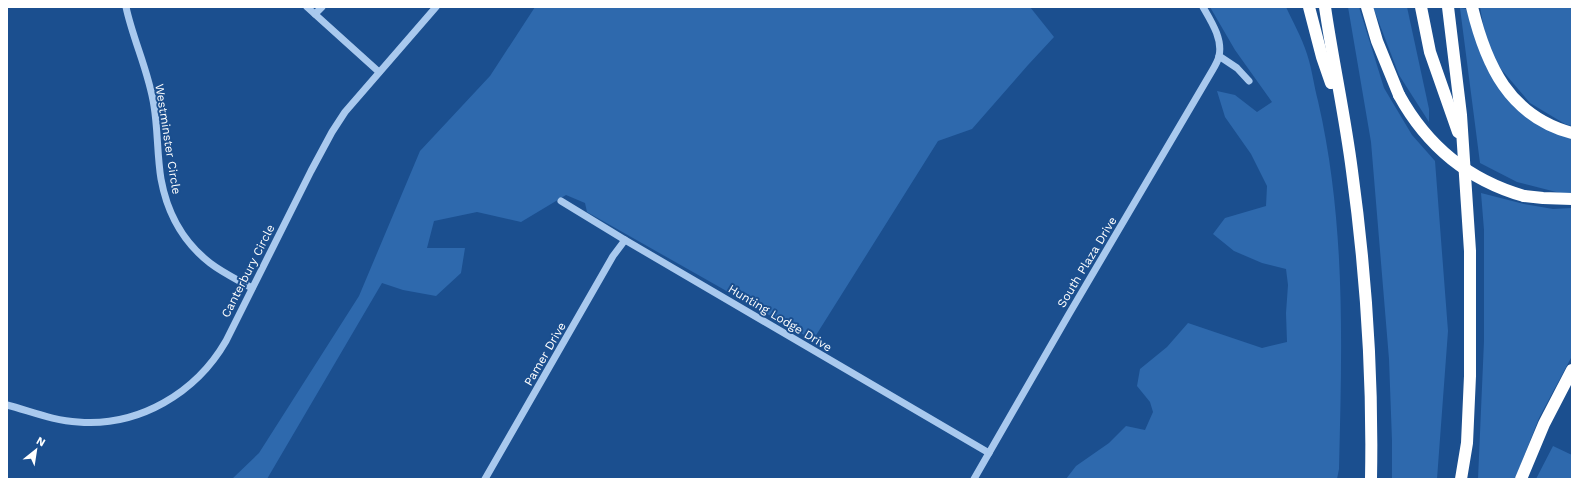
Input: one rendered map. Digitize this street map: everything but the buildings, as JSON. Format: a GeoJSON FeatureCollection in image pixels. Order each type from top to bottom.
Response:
{"type":"FeatureCollection","features":[{"type":"Feature","properties":{"kind":"highway"},"geometry":{"type":"LineString","coordinates":[[1309,7],[1322,57],[1343,111]]}},
{"type":"Feature","properties":{"kind":"highway"},"geometry":{"type":"LineString","coordinates":[[1325,7],[1343,111],[1358,217],[1366,306],[1371,404],[1371,479]]}},
{"type":"Feature","properties":{"kind":"highway"},"geometry":{"type":"LineString","coordinates":[[1367,7],[1377,41],[1399,95],[1409,113],[1422,131],[1436,145],[1452,159],[1486,182],[1506,191],[1524,196],[1572,199]]}},
{"type":"Feature","properties":{"kind":"highway"},"geometry":{"type":"LineString","coordinates":[[1421,7],[1430,52],[1464,148]]}},
{"type":"Feature","properties":{"kind":"highway"},"geometry":{"type":"LineString","coordinates":[[1448,7],[1464,148],[1470,251],[1471,306],[1467,442],[1461,479]]}},
{"type":"Feature","properties":{"kind":"highway"},"geometry":{"type":"LineString","coordinates":[[1472,7],[1483,46],[1490,63],[1509,93],[1536,117],[1554,126],[1572,132]]}},
{"type":"Feature","properties":{"kind":"highway"},"geometry":{"type":"LineString","coordinates":[[1521,479],[1544,424],[1572,370]]}},
{"type":"Feature","properties":{"kind":"street","name":"Westminster Circle"},"geometry":{"type":"LineString","coordinates":[[126,7],[154,106],[161,178],[164,194],[171,213],[183,234],[200,254],[216,267],[252,288]]}},
{"type":"Feature","properties":{"kind":"street"},"geometry":{"type":"LineString","coordinates":[[307,7],[379,72]]}},
{"type":"Feature","properties":{"kind":"street"},"geometry":{"type":"LineString","coordinates":[[315,14],[322,7]]}},
{"type":"Feature","properties":{"kind":"street","name":"Canterbury Circle"},"geometry":{"type":"LineString","coordinates":[[7,405],[56,419],[77,422],[110,422],[148,411],[181,392],[190,385],[211,363],[226,341],[311,171],[332,132],[345,112],[436,7]]}},
{"type":"Feature","properties":{"kind":"street"},"geometry":{"type":"LineString","coordinates":[[1203,7],[1217,34],[1220,48],[1219,56],[1238,68],[1249,82]]}},
{"type":"Feature","properties":{"kind":"street","name":"South Plaza Drive"},"geometry":{"type":"LineString","coordinates":[[974,479],[1072,307],[1212,71],[1219,56]]}},
{"type":"Feature","properties":{"kind":"street","name":"Hunting Lodge Drive"},"geometry":{"type":"LineString","coordinates":[[561,201],[625,240],[989,452]]}},
{"type":"Feature","properties":{"kind":"street","name":"Pamer Drive"},"geometry":{"type":"LineString","coordinates":[[484,479],[613,256],[625,240]]}},
{"type":"Feature","properties":{"kind":"shaded area"},"geometry":{"type":"Polygon","coordinates":[[[535,7],[1030,7],[1054,37],[972,129],[938,141],[813,340],[587,212],[585,203],[566,195],[521,222],[477,212],[434,221],[427,248],[465,248],[461,273],[436,296],[403,290],[382,283],[267,479],[232,479],[259,453],[359,296],[420,151],[490,76],[535,7]]]}},
{"type":"Feature","properties":{"kind":"shaded area"},"geometry":{"type":"Polygon","coordinates":[[[1210,7],[1286,7],[1303,42],[1309,60],[1327,147],[1334,193],[1338,238],[1341,376],[1339,469],[1337,479],[1066,479],[1076,466],[1109,443],[1126,426],[1145,430],[1153,412],[1150,402],[1137,386],[1140,369],[1167,347],[1188,323],[1262,348],[1287,342],[1286,313],[1288,285],[1286,269],[1262,263],[1234,251],[1213,234],[1225,218],[1266,206],[1267,186],[1251,154],[1225,117],[1217,91],[1235,95],[1257,112],[1272,102],[1235,50],[1210,7]]]}},
{"type":"Feature","properties":{"kind":"shaded area"},"geometry":{"type":"Polygon","coordinates":[[[1348,7],[1359,7],[1384,88],[1412,135],[1435,161],[1448,331],[1437,479],[1392,479],[1389,359],[1371,142],[1348,7]]]}},
{"type":"Feature","properties":{"kind":"shaded area"},"geometry":{"type":"Polygon","coordinates":[[[1373,7],[1407,7],[1429,109],[1429,122],[1399,75],[1373,7]]]}},
{"type":"Feature","properties":{"kind":"shaded area"},"geometry":{"type":"Polygon","coordinates":[[[1480,7],[1572,7],[1572,126],[1565,124],[1530,103],[1495,62],[1484,29],[1480,7]]]}},
{"type":"Feature","properties":{"kind":"shaded area"},"geometry":{"type":"Polygon","coordinates":[[[1460,8],[1466,9],[1486,67],[1514,107],[1572,138],[1572,193],[1564,194],[1517,182],[1480,163],[1460,8]]]}},
{"type":"Feature","properties":{"kind":"shaded area"},"geometry":{"type":"Polygon","coordinates":[[[1481,193],[1524,204],[1553,209],[1572,208],[1572,356],[1539,418],[1515,479],[1478,479],[1484,341],[1484,230],[1481,193]]]}},
{"type":"Feature","properties":{"kind":"shaded area"},"geometry":{"type":"Polygon","coordinates":[[[1553,446],[1572,455],[1572,479],[1536,479],[1553,446]]]}}]}
